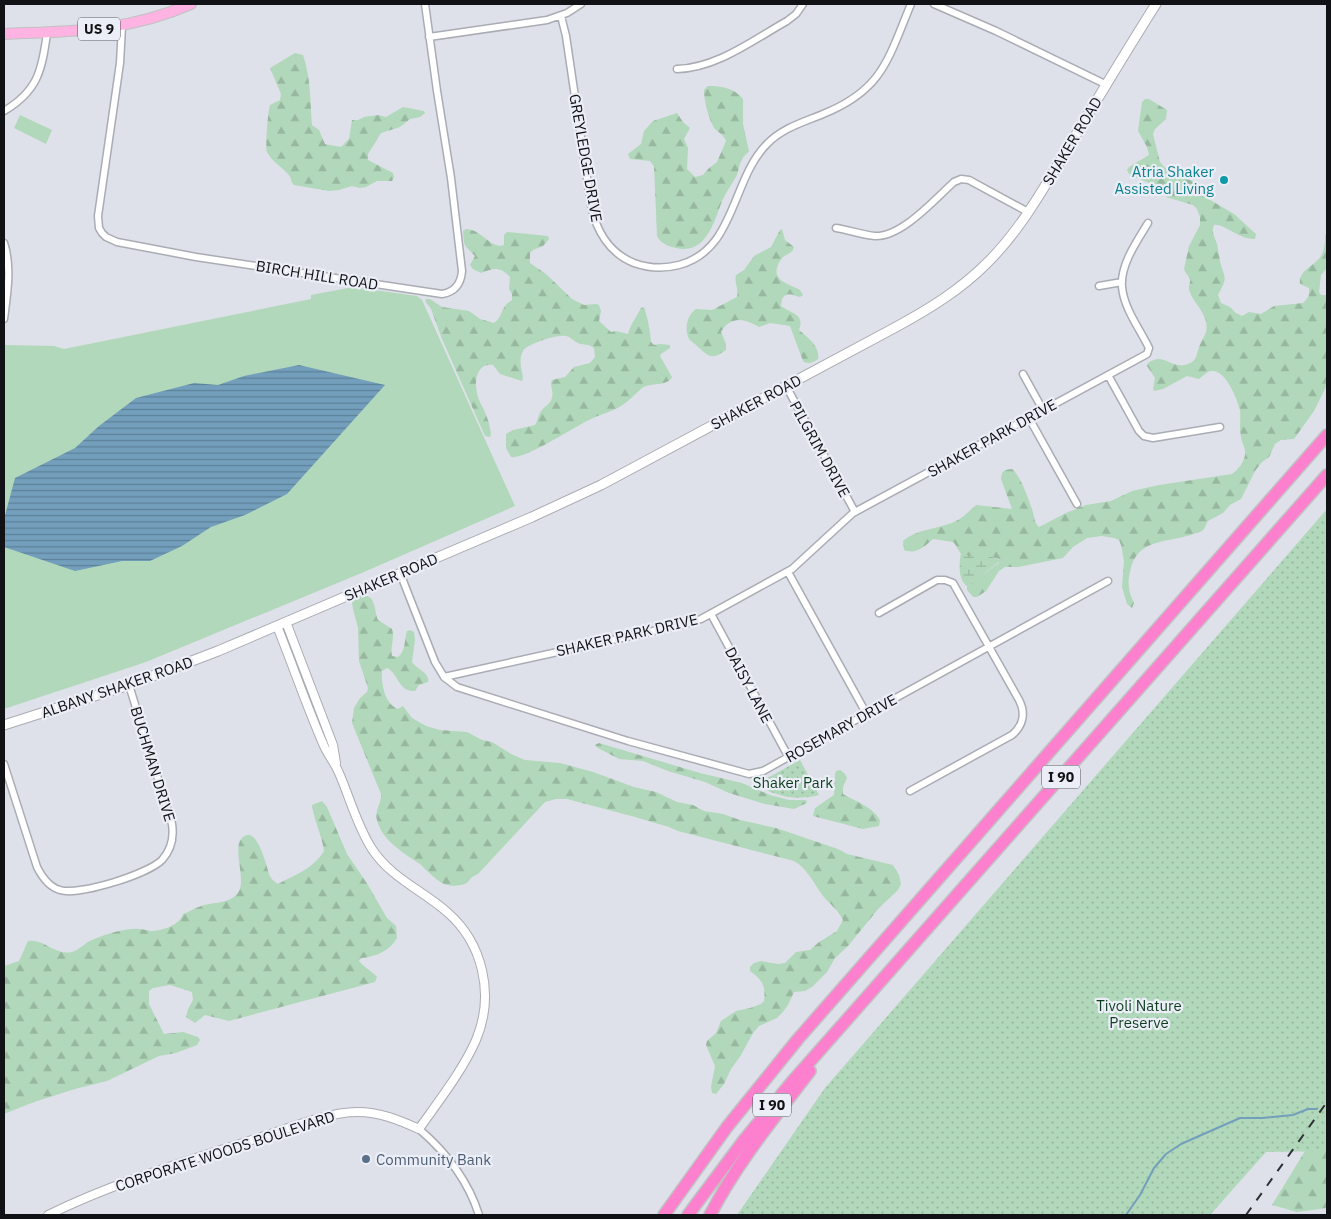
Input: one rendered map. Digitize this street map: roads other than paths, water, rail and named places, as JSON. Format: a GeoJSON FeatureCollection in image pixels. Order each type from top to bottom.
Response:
{"type":"FeatureCollection","features":[{"type":"Feature","properties":{"kind":"highway","name":"I 90"},"geometry":{"type":"LineString","coordinates":[[664,1215],[727,1127],[798,1039],[1327,435]]}},
{"type":"Feature","properties":{"kind":"highway","name":"I 90"},"geometry":{"type":"LineString","coordinates":[[688,1215],[721,1169],[767,1111],[1327,475]]}},
{"type":"Feature","properties":{"kind":"highway"},"geometry":{"type":"LineString","coordinates":[[710,1215],[727,1184],[748,1153],[865,1000]]}},
{"type":"Feature","properties":{"kind":"main road","name":"US 9"},"geometry":{"type":"LineString","coordinates":[[4,34],[92,30],[122,26],[154,18],[191,4]]}},
{"type":"Feature","properties":{"kind":"main road","name":"SHAKER ROAD"},"geometry":{"type":"LineString","coordinates":[[230,646],[505,529],[601,485],[917,315],[955,291],[1001,248],[1028,212],[1156,4]]}},
{"type":"Feature","properties":{"kind":"main road","name":"ALBANY SHAKER ROAD"},"geometry":{"type":"LineString","coordinates":[[4,726],[129,685],[230,646]]}},
{"type":"Feature","properties":{"kind":"street","name":"BIRCH HILL ROAD"},"geometry":{"type":"LineString","coordinates":[[122,26],[120,63],[98,216],[99,228],[103,236],[117,242],[196,257],[442,294],[450,292],[458,286],[462,271],[451,178],[425,4]]}},
{"type":"Feature","properties":{"kind":"street"},"geometry":{"type":"LineString","coordinates":[[429,37],[526,24],[560,16],[581,4]]}},
{"type":"Feature","properties":{"kind":"street"},"geometry":{"type":"LineString","coordinates":[[677,69],[696,68],[728,54],[787,20],[796,14],[804,4]]}},
{"type":"Feature","properties":{"kind":"street","name":"GREYLEDGE DRIVE"},"geometry":{"type":"LineString","coordinates":[[560,16],[566,36],[590,205],[596,224],[606,241],[623,257],[637,264],[663,268],[697,258],[714,244],[722,232],[754,161],[772,138],[793,126],[850,102],[871,84],[887,62],[911,4]]}},
{"type":"Feature","properties":{"kind":"street"},"geometry":{"type":"LineString","coordinates":[[934,4],[996,31],[1106,85]]}},
{"type":"Feature","properties":{"kind":"street"},"geometry":{"type":"LineString","coordinates":[[4,111],[22,99],[36,80],[43,62],[47,32]]}},
{"type":"Feature","properties":{"kind":"street"},"geometry":{"type":"LineString","coordinates":[[836,228],[874,236],[894,231],[911,220],[954,182],[961,179],[969,180],[1028,212]]}},
{"type":"Feature","properties":{"kind":"street"},"geometry":{"type":"LineString","coordinates":[[1099,286],[1122,282],[1129,256],[1148,223]]}},
{"type":"Feature","properties":{"kind":"street"},"geometry":{"type":"LineString","coordinates":[[4,243],[8,262],[4,319]]}},
{"type":"Feature","properties":{"kind":"street","name":"SHAKER PARK DRIVE"},"geometry":{"type":"LineString","coordinates":[[444,676],[685,624],[710,614],[788,572],[801,562],[846,518],[855,512],[1147,354],[1149,347],[1126,303],[1122,282]]}},
{"type":"Feature","properties":{"kind":"street"},"geometry":{"type":"LineString","coordinates":[[1023,374],[1043,410]]}},
{"type":"Feature","properties":{"kind":"street"},"geometry":{"type":"LineString","coordinates":[[1108,375],[1139,431],[1146,437],[1153,438],[1220,427]]}},
{"type":"Feature","properties":{"kind":"street","name":"PILGRIM DRIVE"},"geometry":{"type":"LineString","coordinates":[[786,386],[855,512]]}},
{"type":"Feature","properties":{"kind":"street"},"geometry":{"type":"LineString","coordinates":[[1029,418],[1077,504]]}},
{"type":"Feature","properties":{"kind":"street"},"geometry":{"type":"LineString","coordinates":[[788,572],[866,713]]}},
{"type":"Feature","properties":{"kind":"street"},"geometry":{"type":"LineString","coordinates":[[400,573],[435,662],[444,676]]}},
{"type":"Feature","properties":{"kind":"street"},"geometry":{"type":"LineString","coordinates":[[879,613],[935,581],[947,580],[956,586],[1021,703],[1023,717],[1019,728],[1009,737],[910,791]]}},
{"type":"Feature","properties":{"kind":"street","name":"ROSEMARY DRIVE"},"geometry":{"type":"LineString","coordinates":[[444,676],[454,685],[467,691],[628,741],[744,774],[760,772],[1108,581]]}},
{"type":"Feature","properties":{"kind":"street","name":"DAISY LANE"},"geometry":{"type":"LineString","coordinates":[[710,614],[788,756]]}},
{"type":"Feature","properties":{"kind":"street"},"geometry":{"type":"LineString","coordinates":[[286,622],[333,745],[338,770]]}},
{"type":"Feature","properties":{"kind":"street"},"geometry":{"type":"LineString","coordinates":[[277,626],[325,748],[338,770],[363,831],[377,856],[398,877],[444,910],[460,925],[474,947],[482,969],[485,998],[483,1019],[478,1034],[468,1055],[419,1129]]}},
{"type":"Feature","properties":{"kind":"street","name":"BUCHMAN DRIVE"},"geometry":{"type":"LineString","coordinates":[[4,764],[37,866],[44,878],[52,886],[64,891],[78,891],[135,875],[155,866],[171,845],[172,824],[129,685]]}},
{"type":"Feature","properties":{"kind":"street","name":"CORPORATE WOODS BOULEVARD"},"geometry":{"type":"LineString","coordinates":[[48,1215],[116,1185],[299,1125],[336,1114],[356,1112],[389,1116],[419,1129],[453,1162],[467,1185],[478,1215]]}},
{"type":"Feature","properties":{"kind":"water"},"geometry":{"type":"Polygon","coordinates":[[[299,365],[385,385],[287,494],[245,515],[211,527],[182,546],[150,561],[122,561],[75,571],[4,547],[4,519],[15,478],[75,448],[99,426],[136,398],[194,383],[218,385],[244,376],[299,365]]]}},
{"type":"Feature","properties":{"kind":"waterway"},"geometry":{"type":"LineString","coordinates":[[1126,1215],[1140,1195],[1154,1168],[1166,1154],[1181,1144],[1240,1118],[1293,1115],[1308,1109],[1317,1109]]}},
{"type":"Feature","properties":{"kind":"railway"},"geometry":{"type":"LineString","coordinates":[[1246,1215],[1327,1102]]}},
{"type":"Feature","properties":{"kind":"place","name":"Atria Shaker Assisted Living"},"geometry":{"type":"Point","coordinates":[1224,180]}},
{"type":"Feature","properties":{"kind":"place","name":"Community Bank"},"geometry":{"type":"Point","coordinates":[366,1159]}},
{"type":"Feature","properties":{"kind":"park label","name":"Shaker Park"},"geometry":{"type":"Point","coordinates":[793,782]}},
{"type":"Feature","properties":{"kind":"park label","name":"Tivoli Nature Preserve"},"geometry":{"type":"Point","coordinates":[1139,1014]}}]}
